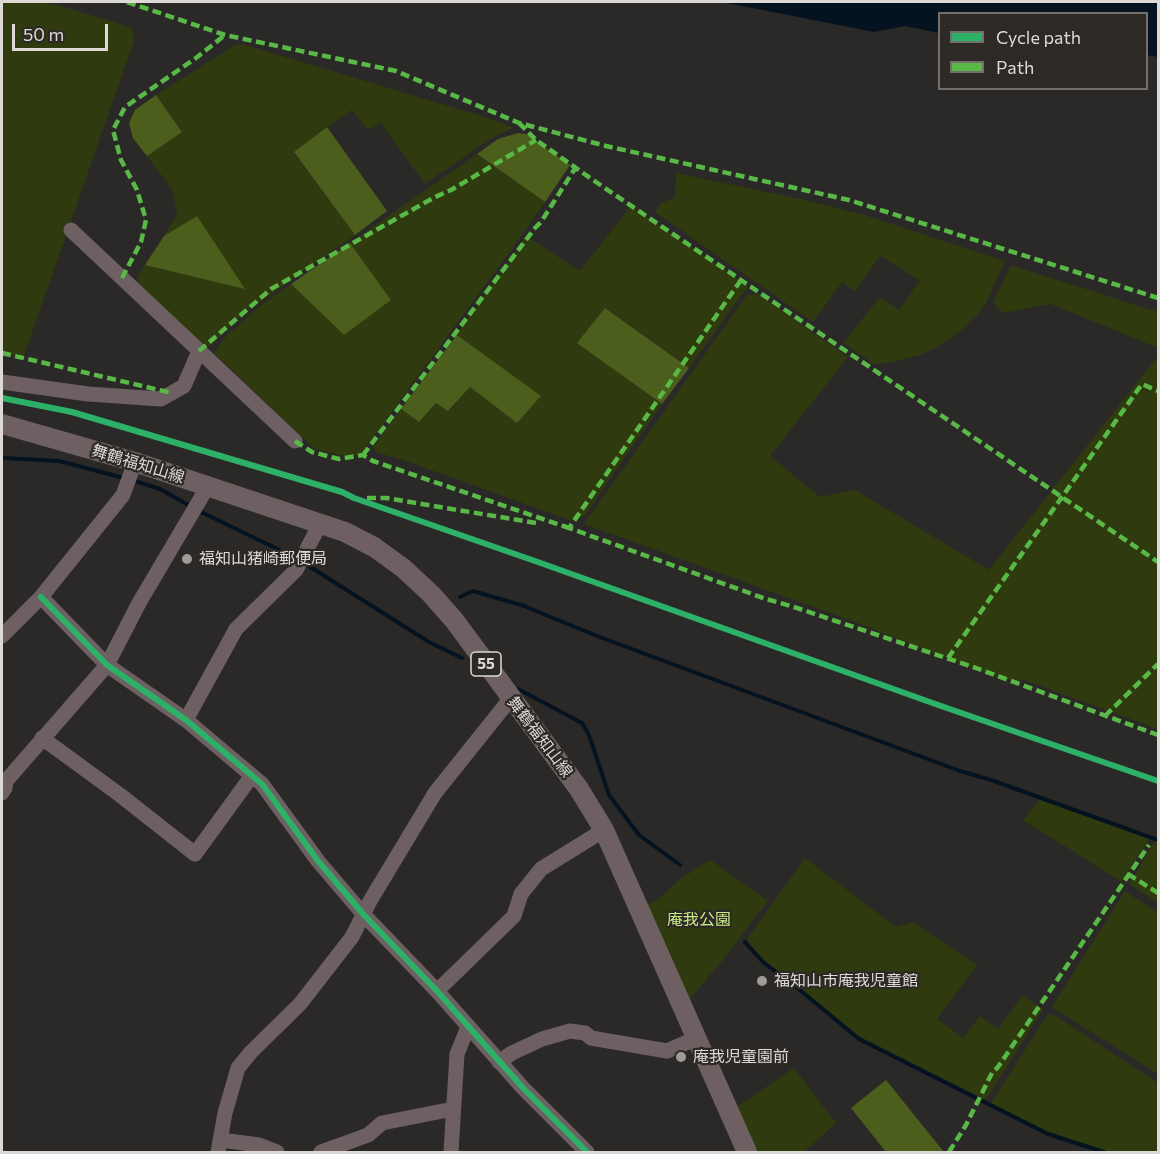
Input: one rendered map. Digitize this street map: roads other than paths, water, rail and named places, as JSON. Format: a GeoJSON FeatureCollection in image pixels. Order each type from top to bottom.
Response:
{"type":"FeatureCollection","features":[{"type":"Feature","properties":{"kind":"main road","name":"舞鶴福知山線"},"geometry":{"type":"LineString","coordinates":[[2,424],[135,462],[345,532],[374,547],[403,568],[432,594],[454,620],[579,789],[604,830],[747,1152]]}},
{"type":"Feature","properties":{"kind":"street"},"geometry":{"type":"LineString","coordinates":[[71,230],[295,441]]}},
{"type":"Feature","properties":{"kind":"street"},"geometry":{"type":"LineString","coordinates":[[2,382],[88,394],[161,399],[184,386],[199,351]]}},
{"type":"Feature","properties":{"kind":"street"},"geometry":{"type":"LineString","coordinates":[[2,636],[41,597],[123,495],[135,462]]}},
{"type":"Feature","properties":{"kind":"street"},"geometry":{"type":"LineString","coordinates":[[3,789],[6,781],[42,738],[107,665],[139,603],[208,486]]}},
{"type":"Feature","properties":{"kind":"street"},"geometry":{"type":"LineString","coordinates":[[186,720],[236,629],[296,570],[320,524]]}},
{"type":"Feature","properties":{"kind":"street"},"geometry":{"type":"LineString","coordinates":[[41,597],[107,665],[186,720],[262,784],[318,861],[364,915],[499,1062],[587,1152]]}},
{"type":"Feature","properties":{"kind":"street"},"geometry":{"type":"LineString","coordinates":[[277,1152],[259,1145],[219,1146],[225,1113],[238,1068],[300,1004],[352,938],[370,901],[435,793],[511,698]]}},
{"type":"Feature","properties":{"kind":"street"},"geometry":{"type":"LineString","coordinates":[[42,738],[195,854],[251,777]]}},
{"type":"Feature","properties":{"kind":"street"},"geometry":{"type":"LineString","coordinates":[[437,992],[514,916],[521,894],[541,869],[604,830]]}},
{"type":"Feature","properties":{"kind":"street"},"geometry":{"type":"LineString","coordinates":[[451,1152],[457,1054],[468,1027]]}},
{"type":"Feature","properties":{"kind":"street"},"geometry":{"type":"LineString","coordinates":[[499,1062],[512,1053],[542,1039],[570,1031],[585,1033],[591,1038],[667,1051],[697,1038]]}},
{"type":"Feature","properties":{"kind":"street"},"geometry":{"type":"LineString","coordinates":[[321,1152],[368,1135],[382,1123],[453,1109]]}},
{"type":"Feature","properties":{"kind":"water"},"geometry":{"type":"Polygon","coordinates":[[[722,2],[1158,2],[1158,57],[1148,55],[1148,12],[938,12],[938,33],[905,26],[874,32],[722,2]]]}},
{"type":"Feature","properties":{"kind":"waterway"},"geometry":{"type":"LineString","coordinates":[[2,458],[59,461],[124,478]]}},
{"type":"Feature","properties":{"kind":"waterway"},"geometry":{"type":"LineString","coordinates":[[132,480],[160,489],[190,506]]}},
{"type":"Feature","properties":{"kind":"waterway"},"geometry":{"type":"LineString","coordinates":[[197,510],[298,559]]}},
{"type":"Feature","properties":{"kind":"waterway"},"geometry":{"type":"LineString","coordinates":[[304,563],[429,642],[462,658]]}},
{"type":"Feature","properties":{"kind":"waterway"},"geometry":{"type":"LineString","coordinates":[[460,597],[473,591],[524,606],[597,636],[960,771],[1158,840]]}},
{"type":"Feature","properties":{"kind":"waterway"},"geometry":{"type":"LineString","coordinates":[[518,689],[582,723],[589,735],[609,795],[639,835],[680,865]]}},
{"type":"Feature","properties":{"kind":"waterway"},"geometry":{"type":"LineString","coordinates":[[745,942],[763,962],[859,1039],[1048,1134],[1104,1152]]}},
{"type":"Feature","properties":{"kind":"place","name":"福知山猪崎郵便局"},"geometry":{"type":"Point","coordinates":[187,559]}},
{"type":"Feature","properties":{"kind":"place","name":"福知山市庵我児童館"},"geometry":{"type":"Point","coordinates":[762,981]}},
{"type":"Feature","properties":{"kind":"place","name":"庵我児童園前"},"geometry":{"type":"Point","coordinates":[681,1057]}},
{"type":"Feature","properties":{"kind":"park label","name":"庵我公園"},"geometry":{"type":"Point","coordinates":[699,920]}}]}
